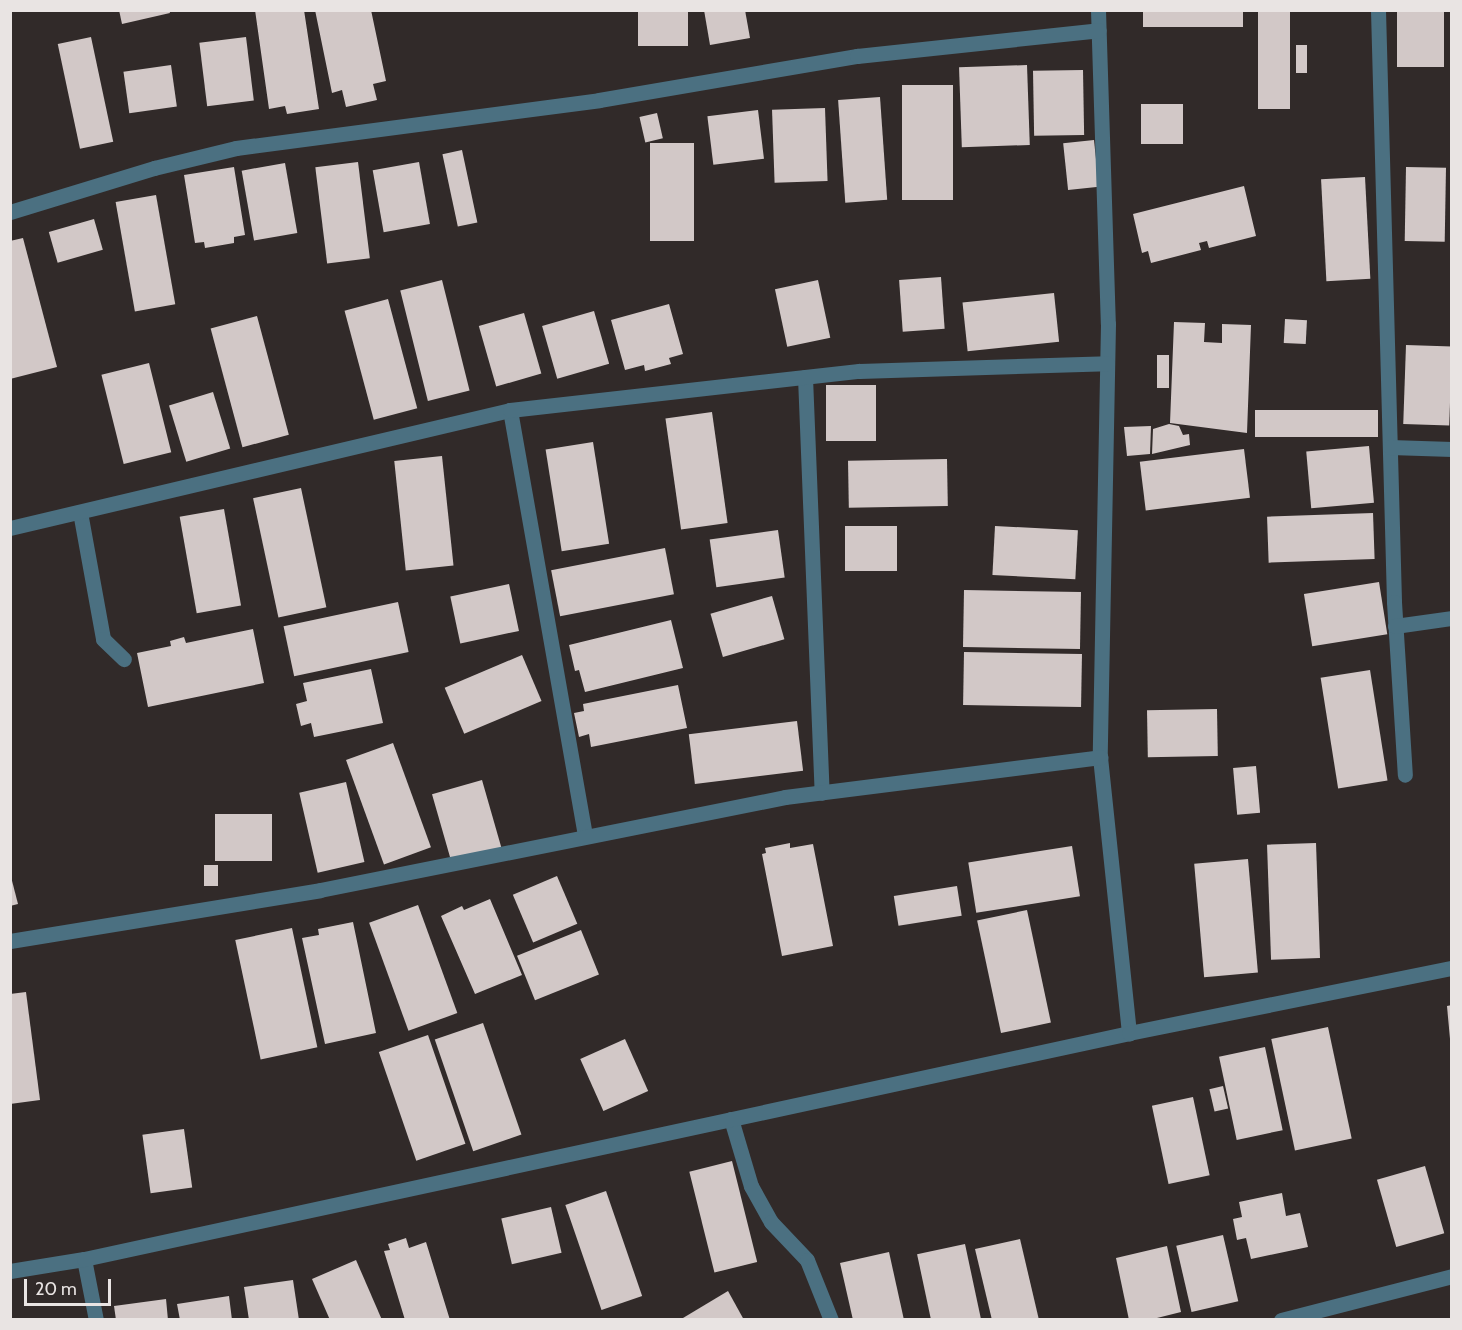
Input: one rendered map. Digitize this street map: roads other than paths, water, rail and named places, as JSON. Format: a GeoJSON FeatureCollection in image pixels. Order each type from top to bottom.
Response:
{"type":"FeatureCollection","features":[{"type":"Feature","properties":{"kind":"street"},"geometry":{"type":"LineString","coordinates":[[1098,10],[1107,363],[1100,757],[1129,1033]]}},
{"type":"Feature","properties":{"kind":"street"},"geometry":{"type":"LineString","coordinates":[[1378,10],[1395,626],[1405,775]]}},
{"type":"Feature","properties":{"kind":"street"},"geometry":{"type":"LineString","coordinates":[[10,212],[154,168],[236,148],[599,100],[857,56],[1099,30]]}},
{"type":"Feature","properties":{"kind":"street"},"geometry":{"type":"LineString","coordinates":[[10,528],[510,410],[859,371],[1107,363]]}},
{"type":"Feature","properties":{"kind":"street"},"geometry":{"type":"LineString","coordinates":[[805,377],[822,792]]}},
{"type":"Feature","properties":{"kind":"street"},"geometry":{"type":"LineString","coordinates":[[510,410],[585,836]]}},
{"type":"Feature","properties":{"kind":"street"},"geometry":{"type":"LineString","coordinates":[[1390,447],[1452,449]]}},
{"type":"Feature","properties":{"kind":"street"},"geometry":{"type":"LineString","coordinates":[[80,512],[103,639],[124,659]]}},
{"type":"Feature","properties":{"kind":"street"},"geometry":{"type":"LineString","coordinates":[[1395,626],[1452,618]]}},
{"type":"Feature","properties":{"kind":"street"},"geometry":{"type":"LineString","coordinates":[[10,941],[320,890],[585,836],[822,792],[1100,757]]}},
{"type":"Feature","properties":{"kind":"street"},"geometry":{"type":"LineString","coordinates":[[10,1270],[84,1259],[1129,1033],[1452,968]]}},
{"type":"Feature","properties":{"kind":"street"},"geometry":{"type":"LineString","coordinates":[[732,1119],[751,1186],[771,1222],[807,1260],[831,1320]]}},
{"type":"Feature","properties":{"kind":"street"},"geometry":{"type":"LineString","coordinates":[[84,1259],[96,1320]]}},
{"type":"Feature","properties":{"kind":"street"},"geometry":{"type":"LineString","coordinates":[[1281,1320],[1452,1276]]}}]}
